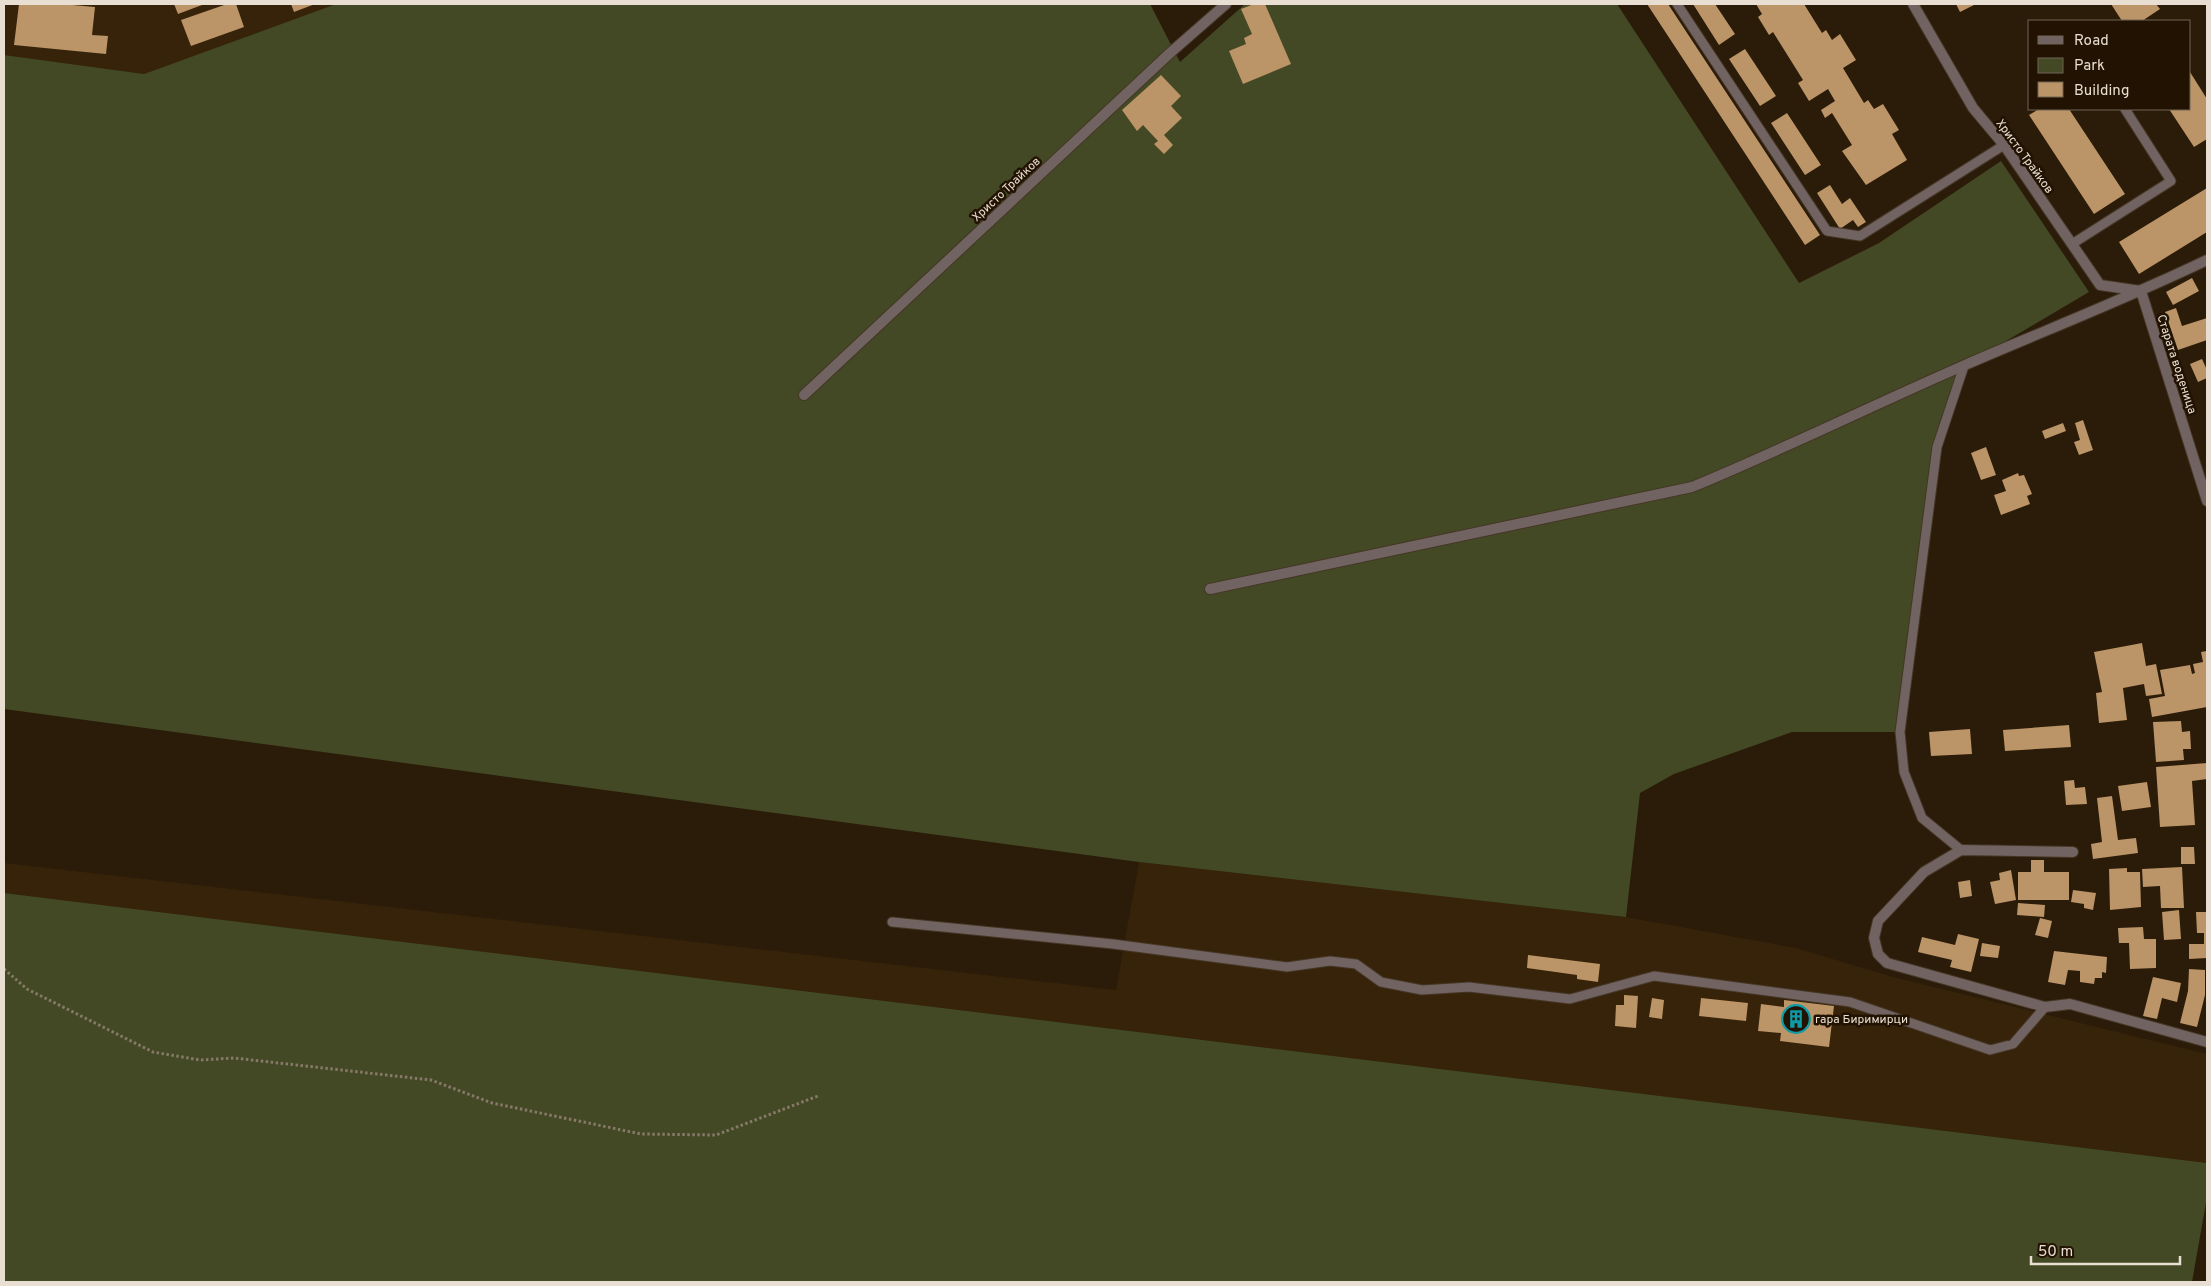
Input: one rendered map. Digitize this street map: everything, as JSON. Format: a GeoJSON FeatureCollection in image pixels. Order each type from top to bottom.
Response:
{"type":"FeatureCollection","features":[{"type":"Feature","properties":{"kind":"street","name":"Христо Трайков"},"geometry":{"type":"LineString","coordinates":[[804,395],[1170,53],[1226,4]]}},
{"type":"Feature","properties":{"kind":"street","name":"Христо Трайков"},"geometry":{"type":"LineString","coordinates":[[1913,4],[1973,108],[2004,145],[2100,285],[2141,291]]}},
{"type":"Feature","properties":{"kind":"street"},"geometry":{"type":"LineString","coordinates":[[1210,589],[1692,487],[1764,457],[1964,366],[2141,291],[2207,260]]}},
{"type":"Feature","properties":{"kind":"street","name":"Старата воденица"},"geometry":{"type":"LineString","coordinates":[[2141,291],[2207,501]]}},
{"type":"Feature","properties":{"kind":"street"},"geometry":{"type":"LineString","coordinates":[[2073,852],[1961,850],[1924,872],[1878,921],[1874,938],[1878,954],[1887,963],[2045,1007],[2070,1004],[2207,1042]]}},
{"type":"Feature","properties":{"kind":"lane"},"geometry":{"type":"LineString","coordinates":[[1677,4],[1827,232],[1860,236],[2004,145]]}},
{"type":"Feature","properties":{"kind":"lane"},"geometry":{"type":"LineString","coordinates":[[2072,244],[2171,180],[2126,110]]}},
{"type":"Feature","properties":{"kind":"lane"},"geometry":{"type":"LineString","coordinates":[[1961,850],[1922,818],[1904,772],[1900,732],[1937,446],[1964,366]]}},
{"type":"Feature","properties":{"kind":"lane"},"geometry":{"type":"LineString","coordinates":[[892,922],[1113,944],[1287,967],[1330,961],[1356,964],[1381,982],[1422,990],[1470,988],[1570,999],[1654,976],[1850,1002],[1990,1050],[2013,1044],[2045,1007]]}},
{"type":"Feature","properties":{"kind":"path"},"geometry":{"type":"LineString","coordinates":[[4,969],[27,988],[153,1052],[200,1060],[234,1058],[431,1080],[492,1103],[641,1134],[716,1135],[818,1096]]}},
{"type":"Feature","properties":{"kind":"shaded area"},"geometry":{"type":"Polygon","coordinates":[[[4,4],[336,4],[144,74],[4,55],[4,4]]]}},
{"type":"Feature","properties":{"kind":"shaded area"},"geometry":{"type":"Polygon","coordinates":[[[1139,862],[1626,917],[1796,948],[1893,977],[2207,1054],[2207,1163],[4,893],[4,863],[1116,990],[1139,862]]]}},
{"type":"Feature","properties":{"kind":"green space"},"geometry":{"type":"Polygon","coordinates":[[[336,4],[1150,4],[1180,62],[1245,4],[1617,4],[1799,283],[1879,243],[2001,161],[2089,292],[1964,366],[1937,447],[1900,732],[1792,732],[1674,774],[1640,793],[1626,917],[1139,862],[4,709],[4,55],[144,74],[336,4]]]}},
{"type":"Feature","properties":{"kind":"green space"},"geometry":{"type":"Polygon","coordinates":[[[4,893],[2207,1163],[2207,1197],[2192,1282],[4,1282],[4,893]]]}},
{"type":"Feature","properties":{"kind":"building"},"geometry":{"type":"Polygon","coordinates":[[[19,4],[61,4],[95,7],[92,35],[108,36],[106,54],[14,45],[19,4]]]}},
{"type":"Feature","properties":{"kind":"building"},"geometry":{"type":"Polygon","coordinates":[[[174,4],[201,4],[202,5],[178,14],[174,4]]]}},
{"type":"Feature","properties":{"kind":"building"},"geometry":{"type":"Polygon","coordinates":[[[227,4],[236,4],[244,27],[191,46],[181,20],[227,4]]]}},
{"type":"Feature","properties":{"kind":"building"},"geometry":{"type":"Polygon","coordinates":[[[291,4],[315,4],[294,12],[291,4]]]}},
{"type":"Feature","properties":{"kind":"building"},"geometry":{"type":"Polygon","coordinates":[[[1254,4],[1265,4],[1291,64],[1243,84],[1229,51],[1246,44],[1244,38],[1252,34],[1241,9],[1254,4]]]}},
{"type":"Feature","properties":{"kind":"building"},"geometry":{"type":"Polygon","coordinates":[[[1647,4],[1668,4],[1820,235],[1805,245],[1647,4]]]}},
{"type":"Feature","properties":{"kind":"building"},"geometry":{"type":"Polygon","coordinates":[[[1693,4],[1715,4],[1735,34],[1719,45],[1693,4]]]}},
{"type":"Feature","properties":{"kind":"building"},"geometry":{"type":"Polygon","coordinates":[[[1756,4],[1804,4],[1822,33],[1826,30],[1832,40],[1840,34],[1856,60],[1843,68],[1864,103],[1868,100],[1874,109],[1883,104],[1899,130],[1892,134],[1907,160],[1866,185],[1842,151],[1852,145],[1832,113],[1825,118],[1821,110],[1835,101],[1828,89],[1809,101],[1798,83],[1803,80],[1773,32],[1769,35],[1758,17],[1762,14],[1756,4]]]}},
{"type":"Feature","properties":{"kind":"building"},"geometry":{"type":"Polygon","coordinates":[[[1956,4],[1976,4],[1960,12],[1956,4]]]}},
{"type":"Feature","properties":{"kind":"building"},"geometry":{"type":"Polygon","coordinates":[[[2111,4],[2156,4],[2160,9],[2144,20],[2121,20],[2111,4]]]}},
{"type":"Feature","properties":{"kind":"building"},"geometry":{"type":"Polygon","coordinates":[[[1745,49],[1776,96],[1760,106],[1729,59],[1745,49]]]}},
{"type":"Feature","properties":{"kind":"building"},"geometry":{"type":"Polygon","coordinates":[[[2191,74],[2207,99],[2207,139],[2194,147],[2170,110],[2191,110],[2191,74]]]}},
{"type":"Feature","properties":{"kind":"building"},"geometry":{"type":"Polygon","coordinates":[[[1161,75],[1181,96],[1171,106],[1182,118],[1164,135],[1173,145],[1164,154],[1154,144],[1158,141],[1143,125],[1137,131],[1122,110],[1161,75]]]}},
{"type":"Feature","properties":{"kind":"building"},"geometry":{"type":"Polygon","coordinates":[[[2037,110],[2070,110],[2125,194],[2094,214],[2029,115],[2037,110]]]}},
{"type":"Feature","properties":{"kind":"building"},"geometry":{"type":"Polygon","coordinates":[[[1787,113],[1821,165],[1805,175],[1771,123],[1787,113]]]}},
{"type":"Feature","properties":{"kind":"building"},"geometry":{"type":"Polygon","coordinates":[[[1830,185],[1842,204],[1850,198],[1866,222],[1858,227],[1853,220],[1840,229],[1817,193],[1830,185]]]}},
{"type":"Feature","properties":{"kind":"building"},"geometry":{"type":"Polygon","coordinates":[[[2207,188],[2207,232],[2139,274],[2119,242],[2207,188]]]}},
{"type":"Feature","properties":{"kind":"building"},"geometry":{"type":"Polygon","coordinates":[[[2192,278],[2199,291],[2173,305],[2166,292],[2192,278]]]}},
{"type":"Feature","properties":{"kind":"building"},"geometry":{"type":"Polygon","coordinates":[[[2176,308],[2182,326],[2207,318],[2207,340],[2178,350],[2165,312],[2176,308]]]}},
{"type":"Feature","properties":{"kind":"building"},"geometry":{"type":"Polygon","coordinates":[[[2202,359],[2207,370],[2207,378],[2198,382],[2190,364],[2202,359]]]}},
{"type":"Feature","properties":{"kind":"building"},"geometry":{"type":"Polygon","coordinates":[[[2083,420],[2093,450],[2079,455],[2074,442],[2080,440],[2075,423],[2083,420]]]}},
{"type":"Feature","properties":{"kind":"building"},"geometry":{"type":"Polygon","coordinates":[[[2063,423],[2066,431],[2045,439],[2042,431],[2063,423]]]}},
{"type":"Feature","properties":{"kind":"building"},"geometry":{"type":"Polygon","coordinates":[[[1986,447],[1996,475],[1981,480],[1971,453],[1986,447]]]}},
{"type":"Feature","properties":{"kind":"building"},"geometry":{"type":"Polygon","coordinates":[[[2018,473],[2019,476],[2024,475],[2032,494],[2027,496],[2030,504],[2001,515],[1994,495],[2006,491],[2002,480],[2018,473]]]}},
{"type":"Feature","properties":{"kind":"building"},"geometry":{"type":"Polygon","coordinates":[[[2142,643],[2146,666],[2156,664],[2162,694],[2146,696],[2144,684],[2123,688],[2127,720],[2099,723],[2096,693],[2102,692],[2094,652],[2142,643]]]}},
{"type":"Feature","properties":{"kind":"building"},"geometry":{"type":"Polygon","coordinates":[[[2207,651],[2207,707],[2152,717],[2149,699],[2165,696],[2160,670],[2190,665],[2192,674],[2195,673],[2193,664],[2203,662],[2201,652],[2207,651]]]}},
{"type":"Feature","properties":{"kind":"building"},"geometry":{"type":"Polygon","coordinates":[[[2181,721],[2182,732],[2190,731],[2191,749],[2183,749],[2184,760],[2156,762],[2153,722],[2181,721]]]}},
{"type":"Feature","properties":{"kind":"building"},"geometry":{"type":"Polygon","coordinates":[[[2069,725],[2071,747],[2005,751],[2003,730],[2069,725]]]}},
{"type":"Feature","properties":{"kind":"building"},"geometry":{"type":"Polygon","coordinates":[[[1970,729],[1972,754],[1931,756],[1929,732],[1970,729]]]}},
{"type":"Feature","properties":{"kind":"building"},"geometry":{"type":"Polygon","coordinates":[[[2207,763],[2207,779],[2192,781],[2195,825],[2160,827],[2156,767],[2207,763]]]}},
{"type":"Feature","properties":{"kind":"building"},"geometry":{"type":"Polygon","coordinates":[[[2074,780],[2075,788],[2085,787],[2087,804],[2066,805],[2064,781],[2074,780]]]}},
{"type":"Feature","properties":{"kind":"building"},"geometry":{"type":"Polygon","coordinates":[[[2147,782],[2151,807],[2122,811],[2118,786],[2147,782]]]}},
{"type":"Feature","properties":{"kind":"building"},"geometry":{"type":"Polygon","coordinates":[[[2112,796],[2118,840],[2136,838],[2138,853],[2093,859],[2091,844],[2102,842],[2097,798],[2112,796]]]}},
{"type":"Feature","properties":{"kind":"building"},"geometry":{"type":"Polygon","coordinates":[[[2181,847],[2194,847],[2195,864],[2181,864],[2181,847]]]}},
{"type":"Feature","properties":{"kind":"building"},"geometry":{"type":"Polygon","coordinates":[[[2031,860],[2044,860],[2044,872],[2069,872],[2069,900],[2018,900],[2018,872],[2031,872],[2031,860]]]}},
{"type":"Feature","properties":{"kind":"building"},"geometry":{"type":"Polygon","coordinates":[[[2182,867],[2184,908],[2161,908],[2160,886],[2143,887],[2142,869],[2182,867]]]}},
{"type":"Feature","properties":{"kind":"building"},"geometry":{"type":"Polygon","coordinates":[[[2127,868],[2127,872],[2140,872],[2141,907],[2110,910],[2109,869],[2127,868]]]}},
{"type":"Feature","properties":{"kind":"building"},"geometry":{"type":"Polygon","coordinates":[[[2011,870],[2016,900],[1995,904],[1990,882],[2000,880],[1999,873],[2011,870]]]}},
{"type":"Feature","properties":{"kind":"building"},"geometry":{"type":"Polygon","coordinates":[[[1970,880],[1972,896],[1960,898],[1958,882],[1970,880]]]}},
{"type":"Feature","properties":{"kind":"building"},"geometry":{"type":"Polygon","coordinates":[[[2073,890],[2096,893],[2093,910],[2084,908],[2084,904],[2071,902],[2073,890]]]}},
{"type":"Feature","properties":{"kind":"building"},"geometry":{"type":"Polygon","coordinates":[[[2018,903],[2045,905],[2044,917],[2017,915],[2018,903]]]}},
{"type":"Feature","properties":{"kind":"building"},"geometry":{"type":"Polygon","coordinates":[[[2179,910],[2181,939],[2164,940],[2162,912],[2179,910]]]}},
{"type":"Feature","properties":{"kind":"building"},"geometry":{"type":"Polygon","coordinates":[[[2196,912],[2207,912],[2207,958],[2189,959],[2189,944],[2204,944],[2204,933],[2197,933],[2196,912]]]}},
{"type":"Feature","properties":{"kind":"building"},"geometry":{"type":"Polygon","coordinates":[[[2040,918],[2052,921],[2048,938],[2035,935],[2040,918]]]}},
{"type":"Feature","properties":{"kind":"building"},"geometry":{"type":"Polygon","coordinates":[[[2143,927],[2144,939],[2156,939],[2156,968],[2130,969],[2129,943],[2119,943],[2118,928],[2143,927]]]}},
{"type":"Feature","properties":{"kind":"building"},"geometry":{"type":"Polygon","coordinates":[[[1958,934],[1979,939],[1971,972],[1950,967],[1952,960],[1918,952],[1922,937],[1955,945],[1958,934]]]}},
{"type":"Feature","properties":{"kind":"building"},"geometry":{"type":"Polygon","coordinates":[[[1982,943],[2000,946],[1998,958],[1980,956],[1982,943]]]}},
{"type":"Feature","properties":{"kind":"building"},"geometry":{"type":"Polygon","coordinates":[[[2054,951],[2107,957],[2106,973],[2102,972],[2102,978],[2095,978],[2094,984],[2080,982],[2080,971],[2068,970],[2065,985],[2048,982],[2054,951]]]}},
{"type":"Feature","properties":{"kind":"building"},"geometry":{"type":"Polygon","coordinates":[[[1528,955],[1600,964],[1598,982],[1577,979],[1577,975],[1527,968],[1528,955]]]}},
{"type":"Feature","properties":{"kind":"building"},"geometry":{"type":"Polygon","coordinates":[[[2189,969],[2205,970],[2205,995],[2197,1027],[2180,1023],[2188,991],[2189,969]]]}},
{"type":"Feature","properties":{"kind":"building"},"geometry":{"type":"Polygon","coordinates":[[[2153,977],[2181,983],[2177,1002],[2162,998],[2157,1019],[2143,1016],[2153,977]]]}},
{"type":"Feature","properties":{"kind":"building"},"geometry":{"type":"Polygon","coordinates":[[[1624,995],[1638,996],[1636,1028],[1615,1026],[1616,1005],[1624,1005],[1624,995]]]}},
{"type":"Feature","properties":{"kind":"building"},"geometry":{"type":"Polygon","coordinates":[[[1652,998],[1664,1000],[1662,1019],[1649,1017],[1652,998]]]}},
{"type":"Feature","properties":{"kind":"building"},"geometry":{"type":"Polygon","coordinates":[[[1701,998],[1748,1003],[1746,1021],[1699,1016],[1701,998]]]}},
{"type":"Feature","properties":{"kind":"building","name":"гара Биримирци"},"geometry":{"type":"Polygon","coordinates":[[[1784,1000],[1834,1006],[1829,1047],[1780,1041],[1781,1033],[1758,1031],[1761,1004],[1784,1007],[1784,1000]]]}},
{"type":"Feature","properties":{"kind":"place","name":"гара Биримирци"},"geometry":{"type":"Point","coordinates":[1796,1019]}}]}
